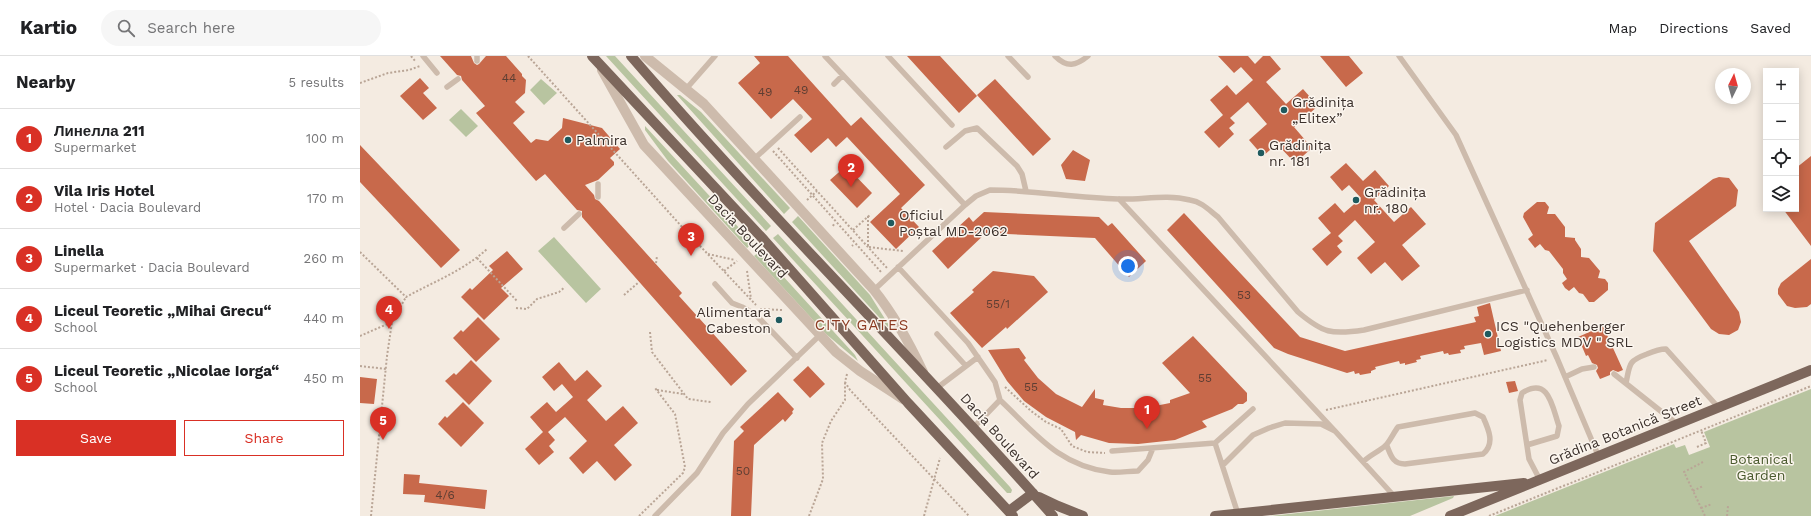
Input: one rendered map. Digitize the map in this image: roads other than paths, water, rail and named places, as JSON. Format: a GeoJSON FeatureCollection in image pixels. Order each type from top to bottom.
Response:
{"type":"FeatureCollection","features":[{"type":"Feature","properties":{"kind":"main road","name":"Dacia Boulevard"},"geometry":{"type":"LineString","coordinates":[[632,56],[782,224],[925,375],[1053,516]]}},
{"type":"Feature","properties":{"kind":"main road","name":"Dacia Boulevard"},"geometry":{"type":"LineString","coordinates":[[594,59],[764,240],[908,402],[1011,514]]}},
{"type":"Feature","properties":{"kind":"main road","name":"Grădina Botanică Street"},"geometry":{"type":"LineString","coordinates":[[1450,516],[1811,370]]}},
{"type":"Feature","properties":{"kind":"main road"},"geometry":{"type":"LineString","coordinates":[[1215,516],[1538,481]]}},
{"type":"Feature","properties":{"kind":"main road"},"geometry":{"type":"LineString","coordinates":[[1011,514],[1033,493],[1058,506],[1083,516]]}},
{"type":"Feature","properties":{"kind":"street","name":"Dacia Boulevard"},"geometry":{"type":"LineString","coordinates":[[645,56],[704,104],[874,290],[887,306],[906,336],[925,375]]}},
{"type":"Feature","properties":{"kind":"street","name":"Dacia Boulevard"},"geometry":{"type":"LineString","coordinates":[[594,59],[644,145],[836,352],[860,371],[908,402]]}},
{"type":"Feature","properties":{"kind":"lane"},"geometry":{"type":"LineString","coordinates":[[423,56],[437,73]]}},
{"type":"Feature","properties":{"kind":"lane"},"geometry":{"type":"LineString","coordinates":[[686,89],[714,56]]}},
{"type":"Feature","properties":{"kind":"lane"},"geometry":{"type":"LineString","coordinates":[[825,56],[966,205]]}},
{"type":"Feature","properties":{"kind":"lane"},"geometry":{"type":"LineString","coordinates":[[888,56],[952,125]]}},
{"type":"Feature","properties":{"kind":"lane"},"geometry":{"type":"LineString","coordinates":[[1008,56],[1028,77]]}},
{"type":"Feature","properties":{"kind":"lane"},"geometry":{"type":"LineString","coordinates":[[1056,56],[1064,63],[1074,65],[1080,63],[1088,56]]}},
{"type":"Feature","properties":{"kind":"lane"},"geometry":{"type":"LineString","coordinates":[[1399,56],[1456,135],[1527,290],[1598,455]]}},
{"type":"Feature","properties":{"kind":"lane"},"geometry":{"type":"LineString","coordinates":[[834,84],[843,75]]}},
{"type":"Feature","properties":{"kind":"lane"},"geometry":{"type":"LineString","coordinates":[[447,87],[458,79]]}},
{"type":"Feature","properties":{"kind":"lane"},"geometry":{"type":"LineString","coordinates":[[754,159],[800,117]]}},
{"type":"Feature","properties":{"kind":"lane"},"geometry":{"type":"LineString","coordinates":[[946,147],[965,131],[977,128],[1017,166],[1022,174],[1026,191]]}},
{"type":"Feature","properties":{"kind":"lane"},"geometry":{"type":"LineString","coordinates":[[598,184],[598,197]]}},
{"type":"Feature","properties":{"kind":"lane"},"geometry":{"type":"LineString","coordinates":[[874,290],[976,196],[990,190],[1026,191],[1119,199],[1160,196],[1192,200],[1205,205],[1218,217],[1298,312],[1312,324],[1331,332],[1341,334],[1364,330],[1527,290]]}},
{"type":"Feature","properties":{"kind":"lane"},"geometry":{"type":"LineString","coordinates":[[1119,199],[1394,496]]}},
{"type":"Feature","properties":{"kind":"lane"},"geometry":{"type":"LineString","coordinates":[[564,228],[579,214]]}},
{"type":"Feature","properties":{"kind":"lane"},"geometry":{"type":"LineString","coordinates":[[898,267],[968,343],[995,382],[1000,400],[1053,450],[1075,464],[1111,472],[1138,471],[1148,460],[1153,448]]}},
{"type":"Feature","properties":{"kind":"lane"},"geometry":{"type":"LineString","coordinates":[[715,284],[732,303],[742,307],[756,316],[797,358]]}},
{"type":"Feature","properties":{"kind":"lane"},"geometry":{"type":"LineString","coordinates":[[937,334],[966,366]]}},
{"type":"Feature","properties":{"kind":"lane"},"geometry":{"type":"LineString","coordinates":[[655,516],[697,473],[724,432],[748,404],[820,335]]}},
{"type":"Feature","properties":{"kind":"lane"},"geometry":{"type":"LineString","coordinates":[[1626,383],[1630,365],[1635,358],[1660,349],[1666,349],[1718,407]]}},
{"type":"Feature","properties":{"kind":"lane"},"geometry":{"type":"LineString","coordinates":[[937,388],[978,357]]}},
{"type":"Feature","properties":{"kind":"lane"},"geometry":{"type":"LineString","coordinates":[[1565,377],[1582,369],[1594,367]]}},
{"type":"Feature","properties":{"kind":"lane"},"geometry":{"type":"LineString","coordinates":[[1614,374],[1677,424]]}},
{"type":"Feature","properties":{"kind":"lane"},"geometry":{"type":"LineString","coordinates":[[1527,445],[1557,436],[1559,431],[1559,426],[1548,394],[1544,388],[1530,388],[1522,393],[1520,400],[1529,459],[1538,481]]}},
{"type":"Feature","properties":{"kind":"lane"},"geometry":{"type":"LineString","coordinates":[[973,428],[1000,400]]}},
{"type":"Feature","properties":{"kind":"lane"},"geometry":{"type":"LineString","coordinates":[[1112,451],[1215,443],[1253,409]]}},
{"type":"Feature","properties":{"kind":"lane"},"geometry":{"type":"LineString","coordinates":[[1364,462],[1371,454],[1387,446],[1391,436],[1398,427],[1475,413],[1483,417],[1488,426],[1491,443],[1489,449],[1483,454],[1405,464],[1399,464],[1394,461],[1387,446]]}},
{"type":"Feature","properties":{"kind":"lane"},"geometry":{"type":"LineString","coordinates":[[1223,465],[1253,435],[1285,423],[1321,424],[1335,431]]}},
{"type":"Feature","properties":{"kind":"lane"},"geometry":{"type":"LineString","coordinates":[[1215,443],[1238,514]]}},
{"type":"Feature","properties":{"kind":"place","name":"Grădinița „Elitex”"},"geometry":{"type":"Point","coordinates":[1284,110]}},
{"type":"Feature","properties":{"kind":"place","name":"Palmira"},"geometry":{"type":"Point","coordinates":[568,140]}},
{"type":"Feature","properties":{"kind":"place","name":"Grădinița nr. 181"},"geometry":{"type":"Point","coordinates":[1261,153]}},
{"type":"Feature","properties":{"kind":"place","name":"Vila Iris Hotel"},"geometry":{"type":"Point","coordinates":[851,187]}},
{"type":"Feature","properties":{"kind":"place","name":"Grădinița nr. 180"},"geometry":{"type":"Point","coordinates":[1356,200]}},
{"type":"Feature","properties":{"kind":"place","name":"Oficiul Poștal MD-2062"},"geometry":{"type":"Point","coordinates":[891,223]}},
{"type":"Feature","properties":{"kind":"place","name":"Linella"},"geometry":{"type":"Point","coordinates":[691,256]}},
{"type":"Feature","properties":{"kind":"place","name":"Alimentara Cabeston"},"geometry":{"type":"Point","coordinates":[779,320]}},
{"type":"Feature","properties":{"kind":"place","name":"Liceul Teoretic „Mihai Grecu“"},"geometry":{"type":"Point","coordinates":[389,329]}},
{"type":"Feature","properties":{"kind":"place","name":"ICS \"Quehenberger Logistics MDV \" SRL"},"geometry":{"type":"Point","coordinates":[1488,334]}},
{"type":"Feature","properties":{"kind":"place","name":"Линелла 211"},"geometry":{"type":"Point","coordinates":[1147,429]}},
{"type":"Feature","properties":{"kind":"place","name":"Liceul Teoretic „Nicolae Iorga“"},"geometry":{"type":"Point","coordinates":[383,440]}},
{"type":"Feature","properties":{"kind":"district","name":"CITY GATES"},"geometry":{"type":"Point","coordinates":[862,325]}},
{"type":"Feature","properties":{"kind":"park label","name":"Botanical Garden"},"geometry":{"type":"Point","coordinates":[1761,468]}}]}
